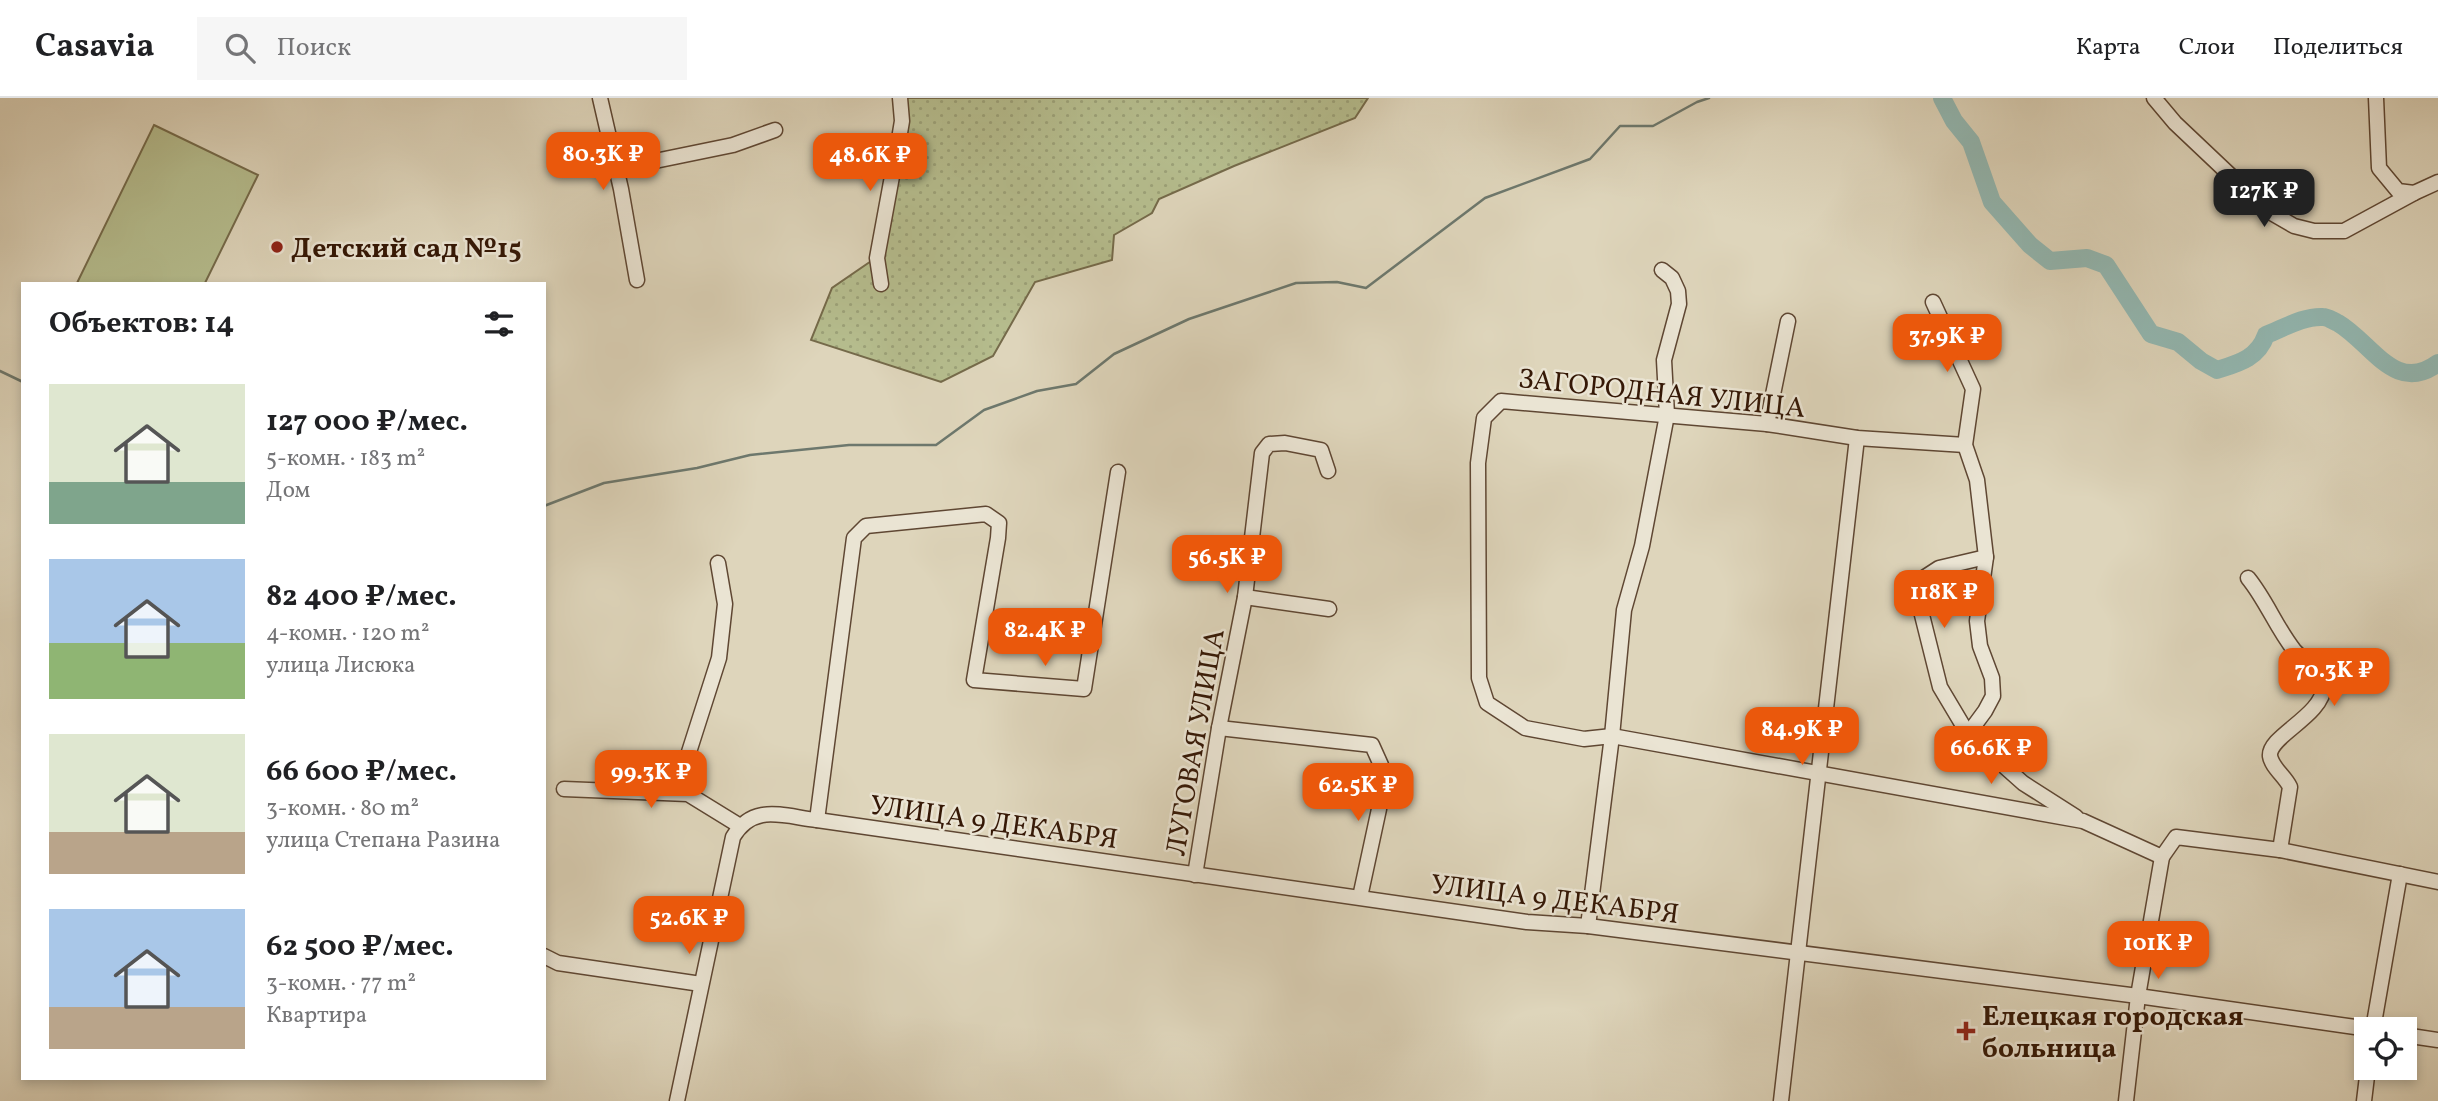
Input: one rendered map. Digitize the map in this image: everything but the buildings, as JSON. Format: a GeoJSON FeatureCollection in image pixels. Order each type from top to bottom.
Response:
{"type":"FeatureCollection","features":[{"type":"Feature","properties":{"kind":"street"},"geometry":{"type":"LineString","coordinates":[[600,98],[637,280]]}},
{"type":"Feature","properties":{"kind":"street"},"geometry":{"type":"LineString","coordinates":[[881,284],[877,258],[901,133],[900,98]]}},
{"type":"Feature","properties":{"kind":"street"},"geometry":{"type":"LineString","coordinates":[[2154,98],[2175,122],[2268,211],[2294,226],[2314,231],[2344,231],[2438,182]]}},
{"type":"Feature","properties":{"kind":"street"},"geometry":{"type":"LineString","coordinates":[[2376,98],[2379,168],[2399,191],[2414,193]]}},
{"type":"Feature","properties":{"kind":"street"},"geometry":{"type":"LineString","coordinates":[[616,169],[733,145],[775,130]]}},
{"type":"Feature","properties":{"kind":"street"},"geometry":{"type":"LineString","coordinates":[[1588,926],[1612,736],[1624,610],[1642,546],[1667,415],[1664,360],[1679,304],[1678,291],[1672,278],[1662,270]]}},
{"type":"Feature","properties":{"kind":"street"},"geometry":{"type":"LineString","coordinates":[[1933,302],[1973,389],[1965,445],[1977,480],[1986,557],[1977,621],[1980,646],[1992,678],[1993,696],[1968,734]]}},
{"type":"Feature","properties":{"kind":"street"},"geometry":{"type":"LineString","coordinates":[[1768,424],[1788,321]]}},
{"type":"Feature","properties":{"kind":"street","name":"ЗАГОРОДНАЯ УЛИЦА"},"geometry":{"type":"LineString","coordinates":[[1612,736],[1584,739],[1525,728],[1487,703],[1479,678],[1478,463],[1484,418],[1501,401],[1768,424],[1857,438],[1965,445]]}},
{"type":"Feature","properties":{"kind":"street"},"geometry":{"type":"LineString","coordinates":[[1781,1101],[1857,438]]}},
{"type":"Feature","properties":{"kind":"street","name":"ЛУГОВАЯ УЛИЦА"},"geometry":{"type":"LineString","coordinates":[[1195,875],[1219,727],[1245,597],[1262,453],[1269,443],[1285,443],[1321,450],[1328,471]]}},
{"type":"Feature","properties":{"kind":"street"},"geometry":{"type":"LineString","coordinates":[[817,820],[854,538],[866,526],[986,514],[999,523],[998,538],[974,680],[1084,689],[1118,472]]}},
{"type":"Feature","properties":{"kind":"street"},"geometry":{"type":"LineString","coordinates":[[1986,557],[1939,568],[1919,581],[1918,600],[1940,687],[1968,734],[2024,783],[2083,821],[2162,857]]}},
{"type":"Feature","properties":{"kind":"street"},"geometry":{"type":"LineString","coordinates":[[688,794],[689,751],[719,657],[725,604],[718,563]]}},
{"type":"Feature","properties":{"kind":"street"},"geometry":{"type":"LineString","coordinates":[[2248,578],[2259,591],[2280,631],[2296,653],[2313,666],[2323,679],[2324,689],[2314,709],[2273,743],[2270,752],[2272,762],[2287,779],[2290,787],[2280,850]]}},
{"type":"Feature","properties":{"kind":"street"},"geometry":{"type":"LineString","coordinates":[[1245,597],[1329,609]]}},
{"type":"Feature","properties":{"kind":"street"},"geometry":{"type":"LineString","coordinates":[[1219,727],[1372,745],[1381,765],[1379,809],[1360,897]]}},
{"type":"Feature","properties":{"kind":"street"},"geometry":{"type":"LineString","coordinates":[[1612,736],[2083,821]]}},
{"type":"Feature","properties":{"kind":"street"},"geometry":{"type":"LineString","coordinates":[[564,789],[688,794],[740,826],[733,837],[677,1101]]}},
{"type":"Feature","properties":{"kind":"street","name":"УЛИЦА 9 ДЕКАБРЯ"},"geometry":{"type":"LineString","coordinates":[[740,826],[748,818],[761,814],[817,820],[1527,922],[1588,926],[2138,996],[2354,1027]]}},
{"type":"Feature","properties":{"kind":"street"},"geometry":{"type":"LineString","coordinates":[[2126,1101],[2138,996],[2162,857],[2176,837],[2280,850],[2438,882]]}},
{"type":"Feature","properties":{"kind":"street"},"geometry":{"type":"LineString","coordinates":[[2373,1017],[2400,874]]}},
{"type":"Feature","properties":{"kind":"street"},"geometry":{"type":"LineString","coordinates":[[546,957],[558,963],[701,984]]}},
{"type":"Feature","properties":{"kind":"street"},"geometry":{"type":"LineString","coordinates":[[2417,1037],[2438,1040]]}},
{"type":"Feature","properties":{"kind":"street"},"geometry":{"type":"LineString","coordinates":[[2364,1101],[2367,1080]]}},
{"type":"Feature","properties":{"kind":"green space"},"geometry":{"type":"Polygon","coordinates":[[[900,98],[1368,98],[1355,118],[1159,199],[1152,213],[1114,235],[1112,260],[1035,282],[993,356],[941,382],[811,340],[832,288],[877,257],[900,98]]]}},
{"type":"Feature","properties":{"kind":"green space"},"geometry":{"type":"Polygon","coordinates":[[[154,125],[258,175],[205,282],[77,282],[154,125]]]}},
{"type":"Feature","properties":{"kind":"waterway"},"geometry":{"type":"LineString","coordinates":[[546,505],[604,483],[697,468],[750,455],[849,445],[936,445],[984,410],[1037,391],[1076,384],[1114,354],[1189,319],[1296,283],[1337,282],[1366,288],[1485,198],[1590,159],[1620,126],[1653,126],[1709,98]]}},
{"type":"Feature","properties":{"kind":"waterway"},"geometry":{"type":"LineString","coordinates":[[1942,98],[1954,121],[1971,142],[1992,202],[2030,245],[2050,261],[2087,258],[2106,265],[2151,334],[2178,342],[2217,370],[2253,354],[2266,335],[2301,320],[2316,317],[2338,323],[2396,370],[2409,373],[2423,371],[2438,363]]}},
{"type":"Feature","properties":{"kind":"waterway"},"geometry":{"type":"LineString","coordinates":[[0,371],[21,381]]}},
{"type":"Feature","properties":{"kind":"place","name":"Детский сад №15"},"geometry":{"type":"Point","coordinates":[277,247]}},
{"type":"Feature","properties":{"kind":"place","name":"Елецкая городская больница"},"geometry":{"type":"Point","coordinates":[1966,1031]}}]}
